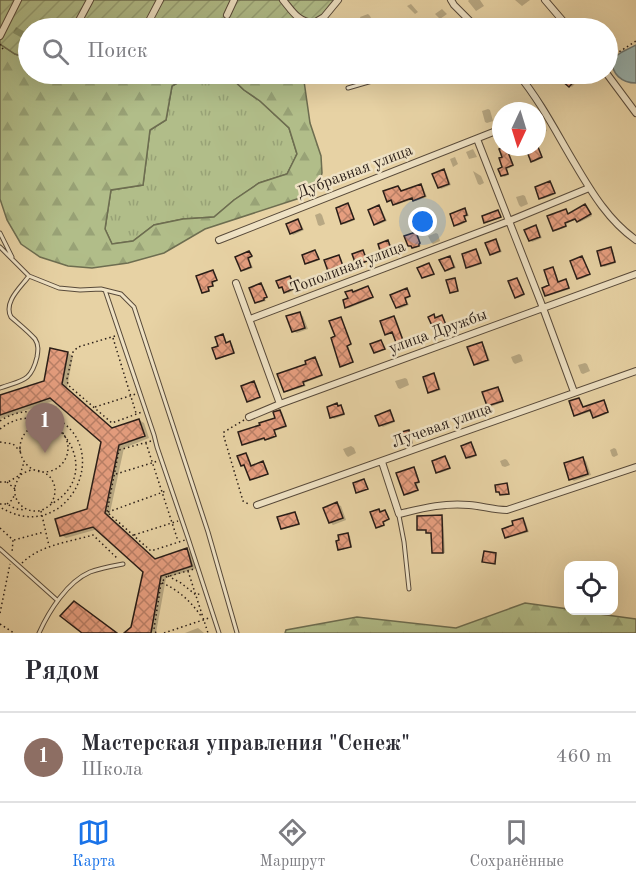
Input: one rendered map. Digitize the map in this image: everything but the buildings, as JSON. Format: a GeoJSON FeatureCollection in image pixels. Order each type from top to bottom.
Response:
{"type":"FeatureCollection","features":[{"type":"Feature","properties":{"kind":"street"},"geometry":{"type":"LineString","coordinates":[[0,36],[18,0]]}},
{"type":"Feature","properties":{"kind":"street"},"geometry":{"type":"LineString","coordinates":[[80,18],[90,0]]}},
{"type":"Feature","properties":{"kind":"street"},"geometry":{"type":"LineString","coordinates":[[151,18],[160,0]]}},
{"type":"Feature","properties":{"kind":"street"},"geometry":{"type":"LineString","coordinates":[[227,15],[234,0]]}},
{"type":"Feature","properties":{"kind":"street"},"geometry":{"type":"LineString","coordinates":[[283,0],[299,18]]}},
{"type":"Feature","properties":{"kind":"street"},"geometry":{"type":"LineString","coordinates":[[323,18],[338,0]]}},
{"type":"Feature","properties":{"kind":"street"},"geometry":{"type":"LineString","coordinates":[[451,0],[468,18]]}},
{"type":"Feature","properties":{"kind":"street"},"geometry":{"type":"LineString","coordinates":[[545,0],[560,18]]}},
{"type":"Feature","properties":{"kind":"street"},"geometry":{"type":"LineString","coordinates":[[524,84],[535,102]]}},
{"type":"Feature","properties":{"kind":"street"},"geometry":{"type":"LineString","coordinates":[[614,84],[636,112]]}},
{"type":"Feature","properties":{"kind":"street"},"geometry":{"type":"LineString","coordinates":[[546,120],[603,210],[636,240]]}},
{"type":"Feature","properties":{"kind":"street","name":"Дубравная улица"},"geometry":{"type":"LineString","coordinates":[[219,240],[492,133]]}},
{"type":"Feature","properties":{"kind":"street"},"geometry":{"type":"LineString","coordinates":[[477,139],[574,392]]}},
{"type":"Feature","properties":{"kind":"street","name":"Тополиная улица"},"geometry":{"type":"LineString","coordinates":[[250,319],[509,221],[589,188]]}},
{"type":"Feature","properties":{"kind":"street","name":"улица Дружбы"},"geometry":{"type":"LineString","coordinates":[[249,417],[636,274]]}},
{"type":"Feature","properties":{"kind":"street"},"geometry":{"type":"LineString","coordinates":[[236,283],[280,405]]}},
{"type":"Feature","properties":{"kind":"street","name":"Лучевая улица"},"geometry":{"type":"LineString","coordinates":[[257,505],[636,370]]}},
{"type":"Feature","properties":{"kind":"street"},"geometry":{"type":"LineString","coordinates":[[382,462],[399,514],[439,504],[507,510],[636,466]]}},
{"type":"Feature","properties":{"kind":"lane"},"geometry":{"type":"LineString","coordinates":[[348,88],[362,84]]}},
{"type":"Feature","properties":{"kind":"lane"},"geometry":{"type":"LineString","coordinates":[[0,233],[14,261]]}},
{"type":"Feature","properties":{"kind":"lane"},"geometry":{"type":"LineString","coordinates":[[0,247],[29,276],[59,288],[101,289],[121,294],[135,307],[208,532],[237,633]]}},
{"type":"Feature","properties":{"kind":"lane"},"geometry":{"type":"LineString","coordinates":[[0,388],[24,380],[34,370],[39,349],[37,341],[8,312],[8,305],[29,276]]}},
{"type":"Feature","properties":{"kind":"lane"},"geometry":{"type":"LineString","coordinates":[[105,290],[219,633]]}},
{"type":"Feature","properties":{"kind":"lane"},"geometry":{"type":"LineString","coordinates":[[399,514],[409,589]]}},
{"type":"Feature","properties":{"kind":"lane"},"geometry":{"type":"LineString","coordinates":[[0,549],[57,600]]}},
{"type":"Feature","properties":{"kind":"lane"},"geometry":{"type":"LineString","coordinates":[[39,633],[57,600],[73,585],[88,573],[123,564]]}},
{"type":"Feature","properties":{"kind":"path"},"geometry":{"type":"LineString","coordinates":[[618,53],[636,41]]}},
{"type":"Feature","properties":{"kind":"path"},"geometry":{"type":"LineString","coordinates":[[0,44],[4,51]]}},
{"type":"Feature","properties":{"kind":"path"},"geometry":{"type":"LineString","coordinates":[[121,334],[78,347],[73,352],[67,379],[68,385],[112,423],[146,411]]}},
{"type":"Feature","properties":{"kind":"path"},"geometry":{"type":"LineString","coordinates":[[113,337],[136,414]]}},
{"type":"Feature","properties":{"kind":"path"},"geometry":{"type":"LineString","coordinates":[[94,408],[140,393]]}},
{"type":"Feature","properties":{"kind":"path"},"geometry":{"type":"LineString","coordinates":[[0,421],[25,411],[52,416],[64,424],[75,437],[81,452],[82,469],[78,485],[66,502],[55,510],[42,515],[23,516],[0,507]]}},
{"type":"Feature","properties":{"kind":"path"},"geometry":{"type":"LineString","coordinates":[[11,415],[14,421]]}},
{"type":"Feature","properties":{"kind":"path"},"geometry":{"type":"LineString","coordinates":[[249,417],[224,432],[224,437],[243,501],[248,505],[257,505]]}},
{"type":"Feature","properties":{"kind":"path"},"geometry":{"type":"LineString","coordinates":[[0,429],[14,421],[27,418],[40,419],[52,424],[70,442],[75,456],[76,472],[62,498],[41,511],[30,511],[0,504]]}},
{"type":"Feature","properties":{"kind":"path"},"geometry":{"type":"LineString","coordinates":[[61,431],[64,424]]}},
{"type":"Feature","properties":{"kind":"path"},"geometry":{"type":"LineString","coordinates":[[21,452],[22,440],[29,430],[40,425],[56,427]]}},
{"type":"Feature","properties":{"kind":"path"},"geometry":{"type":"LineString","coordinates":[[0,442],[13,444],[29,466],[44,472],[55,470],[66,458],[68,447],[61,431]]}},
{"type":"Feature","properties":{"kind":"path"},"geometry":{"type":"LineString","coordinates":[[107,512],[119,450],[155,440]]}},
{"type":"Feature","properties":{"kind":"path"},"geometry":{"type":"LineString","coordinates":[[146,443],[178,542]]}},
{"type":"Feature","properties":{"kind":"path"},"geometry":{"type":"LineString","coordinates":[[24,460],[15,495],[19,503],[30,511]]}},
{"type":"Feature","properties":{"kind":"path"},"geometry":{"type":"LineString","coordinates":[[115,474],[161,460]]}},
{"type":"Feature","properties":{"kind":"path"},"geometry":{"type":"LineString","coordinates":[[0,482],[7,482],[36,470]]}},
{"type":"Feature","properties":{"kind":"path"},"geometry":{"type":"LineString","coordinates":[[44,472],[53,481],[56,489],[55,498],[50,505]]}},
{"type":"Feature","properties":{"kind":"path"},"geometry":{"type":"LineString","coordinates":[[7,482],[15,488]]}},
{"type":"Feature","properties":{"kind":"path"},"geometry":{"type":"LineString","coordinates":[[72,482],[78,485]]}},
{"type":"Feature","properties":{"kind":"path"},"geometry":{"type":"LineString","coordinates":[[107,512],[171,489]]}},
{"type":"Feature","properties":{"kind":"path"},"geometry":{"type":"LineString","coordinates":[[7,504],[15,495]]}},
{"type":"Feature","properties":{"kind":"path"},"geometry":{"type":"LineString","coordinates":[[41,511],[50,547]]}},
{"type":"Feature","properties":{"kind":"path"},"geometry":{"type":"LineString","coordinates":[[107,512],[151,551],[188,538]]}},
{"type":"Feature","properties":{"kind":"path"},"geometry":{"type":"LineString","coordinates":[[134,536],[182,520]]}},
{"type":"Feature","properties":{"kind":"path"},"geometry":{"type":"LineString","coordinates":[[0,528],[14,540]]}},
{"type":"Feature","properties":{"kind":"path"},"geometry":{"type":"LineString","coordinates":[[14,540],[46,531]]}},
{"type":"Feature","properties":{"kind":"path"},"geometry":{"type":"LineString","coordinates":[[19,566],[30,555],[93,535],[123,564]]}},
{"type":"Feature","properties":{"kind":"path"},"geometry":{"type":"LineString","coordinates":[[0,613],[14,540]]}},
{"type":"Feature","properties":{"kind":"path"},"geometry":{"type":"LineString","coordinates":[[156,633],[154,629],[163,579],[198,568]]}},
{"type":"Feature","properties":{"kind":"path"},"geometry":{"type":"LineString","coordinates":[[188,571],[208,633]]}},
{"type":"Feature","properties":{"kind":"path"},"geometry":{"type":"LineString","coordinates":[[168,576],[196,595]]}},
{"type":"Feature","properties":{"kind":"path"},"geometry":{"type":"LineString","coordinates":[[161,583],[188,600],[203,620]]}},
{"type":"Feature","properties":{"kind":"path"},"geometry":{"type":"LineString","coordinates":[[164,633],[213,616]]}},
{"type":"Feature","properties":{"kind":"path"},"geometry":{"type":"LineString","coordinates":[[0,624],[14,633]]}},
{"type":"Feature","properties":{"kind":"green space"},"geometry":{"type":"Polygon","coordinates":[[[0,0],[338,0],[319,18],[18,18],[18,55],[0,44],[0,0]]]}},
{"type":"Feature","properties":{"kind":"green space"},"geometry":{"type":"Polygon","coordinates":[[[0,44],[18,55],[18,84],[176,84],[172,86],[166,120],[150,130],[143,185],[111,190],[105,229],[112,244],[133,241],[154,225],[183,219],[214,217],[259,183],[287,174],[297,154],[289,128],[238,84],[304,84],[310,123],[321,156],[322,173],[319,185],[303,197],[205,229],[164,253],[128,263],[92,268],[68,266],[40,257],[21,244],[7,220],[0,199],[0,44]]]}},
{"type":"Feature","properties":{"kind":"green space"},"geometry":{"type":"Polygon","coordinates":[[[176,84],[238,84],[289,128],[297,154],[287,174],[259,183],[214,217],[183,219],[154,225],[133,241],[112,244],[105,229],[111,190],[143,185],[150,130],[166,120],[172,86],[176,84]]]}},
{"type":"Feature","properties":{"kind":"green space"},"geometry":{"type":"Polygon","coordinates":[[[525,603],[564,608],[564,615],[606,615],[636,619],[636,633],[285,633],[286,630],[357,617],[456,628],[525,603]]]}},
{"type":"Feature","properties":{"kind":"water"},"geometry":{"type":"Polygon","coordinates":[[[636,45],[636,83],[618,77],[618,55],[636,45]]]}},
{"type":"Feature","properties":{"kind":"place","name":"Мастерская управления \"Сенеж\""},"geometry":{"type":"Point","coordinates":[45,453]}}]}
